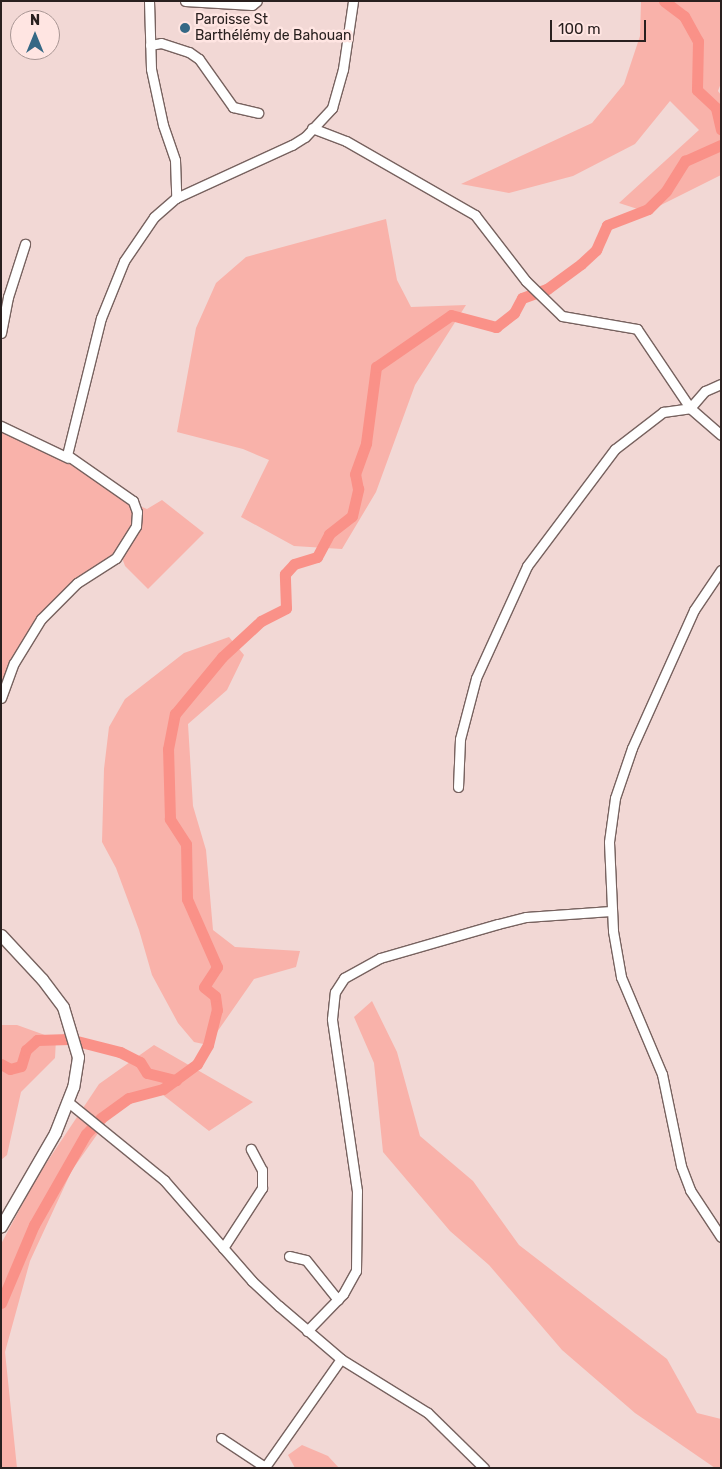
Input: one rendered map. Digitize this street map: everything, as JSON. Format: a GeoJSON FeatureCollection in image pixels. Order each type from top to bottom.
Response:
{"type":"FeatureCollection","features":[{"type":"Feature","properties":{"kind":"main road"},"geometry":{"type":"LineString","coordinates":[[1,935],[56,998],[67,1017],[74,1043],[76,1076],[38,1167],[1,1226]]}},
{"type":"Feature","properties":{"kind":"street"},"geometry":{"type":"LineString","coordinates":[[149,1],[150,45],[161,116],[175,160],[176,198]]}},
{"type":"Feature","properties":{"kind":"street"},"geometry":{"type":"LineString","coordinates":[[185,1],[252,5],[257,1]]}},
{"type":"Feature","properties":{"kind":"street"},"geometry":{"type":"LineString","coordinates":[[68,458],[101,318],[112,288],[140,236],[176,198],[292,146],[332,108],[343,68],[353,1]]}},
{"type":"Feature","properties":{"kind":"street"},"geometry":{"type":"LineString","coordinates":[[150,45],[161,43],[189,52],[199,59],[233,107],[258,113]]}},
{"type":"Feature","properties":{"kind":"street"},"geometry":{"type":"LineString","coordinates":[[312,128],[346,141],[470,212],[526,281],[534,287],[548,304],[566,318],[637,329],[690,408],[721,435]]}},
{"type":"Feature","properties":{"kind":"street"},"geometry":{"type":"LineString","coordinates":[[1,333],[8,297],[25,244]]}},
{"type":"Feature","properties":{"kind":"street"},"geometry":{"type":"LineString","coordinates":[[458,787],[460,739],[476,678],[518,579],[615,449],[663,412],[690,408],[705,391],[721,384]]}},
{"type":"Feature","properties":{"kind":"street"},"geometry":{"type":"LineString","coordinates":[[1,426],[68,458],[133,501],[138,512],[136,526],[116,558],[77,583],[40,619],[14,663],[1,698]]}},
{"type":"Feature","properties":{"kind":"street"},"geometry":{"type":"LineString","coordinates":[[721,570],[694,610],[621,776],[608,842],[611,911],[621,977],[662,1074],[681,1166],[690,1190],[721,1237]]}},
{"type":"Feature","properties":{"kind":"street"},"geometry":{"type":"LineString","coordinates":[[307,1331],[338,1300],[356,1271],[358,1242],[357,1191],[332,1019],[335,992],[344,978],[380,958],[498,924],[526,917],[611,911]]}},
{"type":"Feature","properties":{"kind":"street"},"geometry":{"type":"LineString","coordinates":[[67,1101],[100,1130],[164,1180],[252,1281],[307,1331],[341,1359],[428,1413],[484,1468]]}},
{"type":"Feature","properties":{"kind":"street"},"geometry":{"type":"LineString","coordinates":[[223,1248],[262,1188],[262,1170],[251,1149]]}},
{"type":"Feature","properties":{"kind":"street"},"geometry":{"type":"LineString","coordinates":[[289,1256],[306,1260],[338,1300]]}},
{"type":"Feature","properties":{"kind":"street"},"geometry":{"type":"LineString","coordinates":[[221,1438],[265,1467],[341,1359]]}},
{"type":"Feature","properties":{"kind":"shaded area"},"geometry":{"type":"Polygon","coordinates":[[[641,1],[721,1],[721,83],[718,91],[721,95],[721,175],[647,212],[619,203],[699,130],[670,101],[635,144],[573,176],[509,193],[461,184],[592,123],[624,84],[640,36],[641,1]]]}},
{"type":"Feature","properties":{"kind":"shaded area"},"geometry":{"type":"Polygon","coordinates":[[[386,219],[397,280],[411,307],[466,305],[415,385],[376,492],[342,549],[294,546],[241,517],[269,460],[243,449],[177,432],[196,328],[216,283],[246,257],[386,219]]]}},
{"type":"Feature","properties":{"kind":"shaded area"},"geometry":{"type":"Polygon","coordinates":[[[1,423],[69,456],[75,454],[137,505],[147,509],[162,500],[204,533],[148,589],[125,566],[120,552],[62,592],[39,621],[1,699],[1,423]]]}},
{"type":"Feature","properties":{"kind":"shaded area"},"geometry":{"type":"Polygon","coordinates":[[[229,637],[244,655],[227,690],[188,724],[193,806],[206,850],[213,930],[235,947],[300,951],[296,967],[254,979],[208,1045],[194,1042],[178,1023],[152,975],[139,930],[116,868],[102,842],[104,769],[109,727],[125,699],[184,653],[229,637]]]}},
{"type":"Feature","properties":{"kind":"shaded area"},"geometry":{"type":"Polygon","coordinates":[[[372,1001],[397,1052],[420,1136],[473,1181],[519,1245],[667,1359],[697,1413],[721,1419],[721,1468],[715,1468],[635,1413],[562,1350],[489,1265],[450,1231],[383,1152],[374,1063],[354,1017],[372,1001]]]}},
{"type":"Feature","properties":{"kind":"shaded area"},"geometry":{"type":"Polygon","coordinates":[[[1,1025],[17,1025],[56,1039],[55,1058],[21,1092],[7,1155],[1,1160],[1,1025]]]}},
{"type":"Feature","properties":{"kind":"shaded area"},"geometry":{"type":"Polygon","coordinates":[[[154,1045],[253,1102],[209,1131],[163,1095],[120,1102],[72,1170],[30,1261],[5,1352],[17,1468],[1,1468],[1,1244],[37,1177],[99,1084],[154,1045]]]}},
{"type":"Feature","properties":{"kind":"shaded area"},"geometry":{"type":"Polygon","coordinates":[[[302,1445],[328,1456],[339,1468],[295,1468],[288,1455],[302,1445]]]}},
{"type":"Feature","properties":{"kind":"waterway"},"geometry":{"type":"LineString","coordinates":[[664,1],[684,16],[698,41],[697,90],[716,108],[721,129]]}},
{"type":"Feature","properties":{"kind":"waterway"},"geometry":{"type":"LineString","coordinates":[[1,1303],[34,1225],[86,1134],[101,1118],[129,1098],[163,1089],[197,1064],[208,1045],[217,1010],[215,996],[204,987],[217,967],[187,899],[186,844],[170,819],[168,749],[175,714],[222,657],[261,621],[286,608],[285,574],[294,564],[317,557],[329,534],[352,516],[358,489],[355,474],[366,443],[376,367],[451,315],[496,327],[514,313],[522,298],[547,289],[581,264],[596,250],[607,225],[648,209],[666,191],[685,161],[721,145]]}},
{"type":"Feature","properties":{"kind":"waterway"},"geometry":{"type":"LineString","coordinates":[[1,1064],[10,1069],[21,1066],[26,1050],[37,1040],[69,1039],[120,1052],[140,1062],[147,1073],[176,1080]]}},
{"type":"Feature","properties":{"kind":"place","name":"Paroisse St Barthélémy de Bahouan"},"geometry":{"type":"Point","coordinates":[185,28]}}]}
